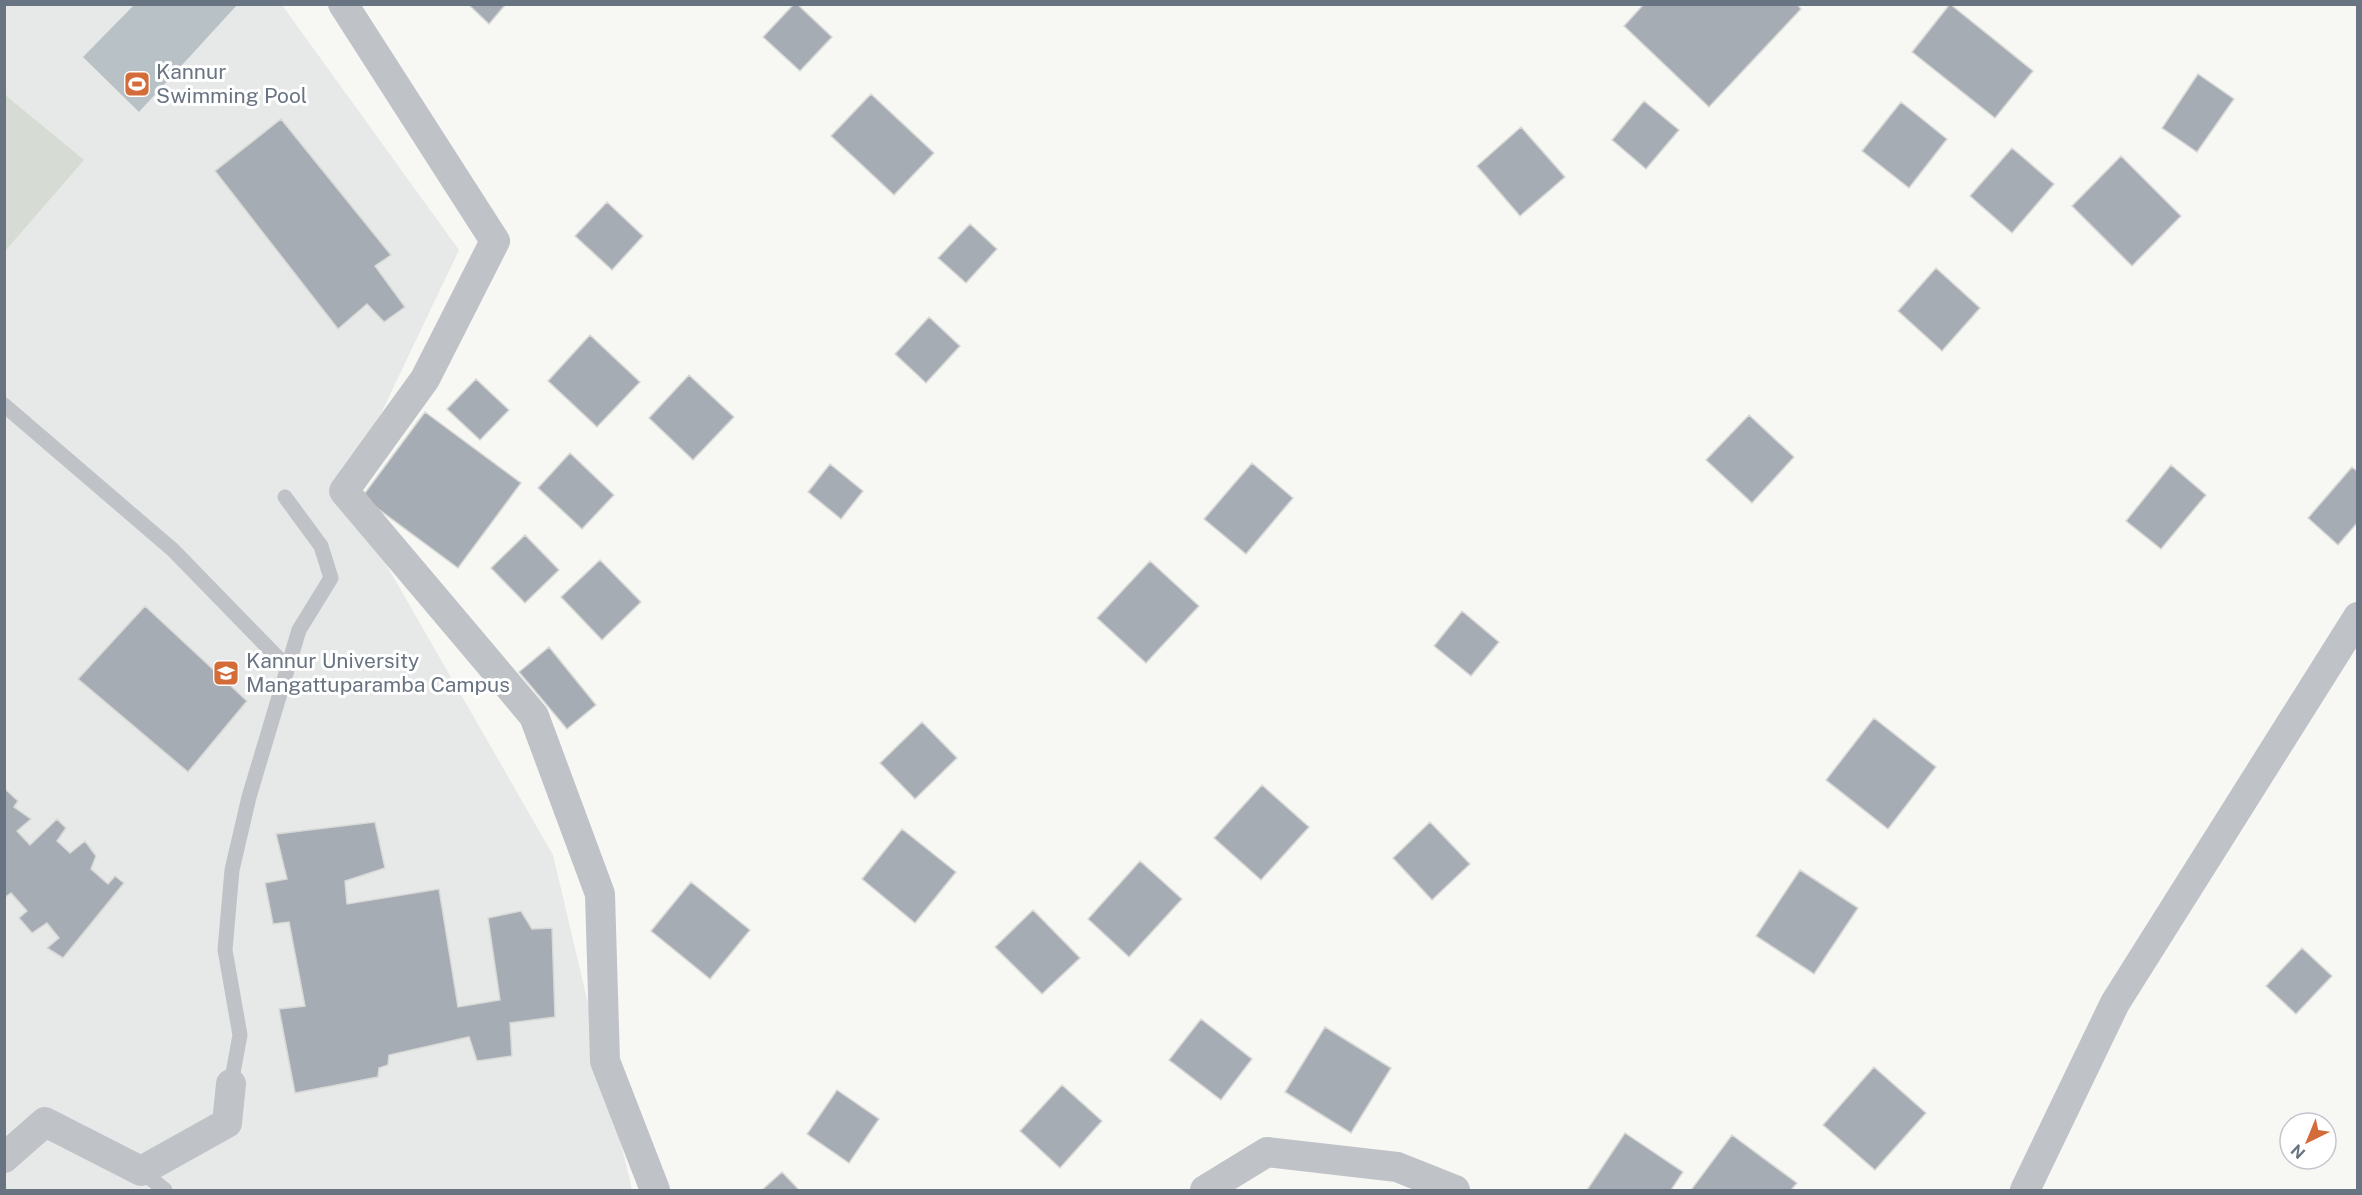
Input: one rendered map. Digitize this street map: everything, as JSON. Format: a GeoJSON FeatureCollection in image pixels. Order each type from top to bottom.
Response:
{"type":"FeatureCollection","features":[{"type":"Feature","properties":{"kind":"street"},"geometry":{"type":"LineString","coordinates":[[343,4],[495,241],[425,379],[344,491],[534,716],[600,894],[605,1061],[655,1191]]}},
{"type":"Feature","properties":{"kind":"street"},"geometry":{"type":"LineString","coordinates":[[2025,1191],[2115,1004],[2358,617]]}},
{"type":"Feature","properties":{"kind":"street"},"geometry":{"type":"LineString","coordinates":[[4,1158],[45,1122],[141,1172],[227,1123],[231,1083]]}},
{"type":"Feature","properties":{"kind":"street"},"geometry":{"type":"LineString","coordinates":[[1205,1191],[1267,1152],[1397,1167],[1455,1191]]}},
{"type":"Feature","properties":{"kind":"lane"},"geometry":{"type":"LineString","coordinates":[[4,405],[173,550],[287,667]]}},
{"type":"Feature","properties":{"kind":"lane"},"geometry":{"type":"LineString","coordinates":[[231,1083],[240,1035],[225,950],[232,870],[249,796],[299,630],[331,578],[321,546],[285,497]]}},
{"type":"Feature","properties":{"kind":"lane"},"geometry":{"type":"LineString","coordinates":[[141,1172],[165,1191]]}},
{"type":"Feature","properties":{"kind":"shaded area","name":"Kannur Swimming Pool"},"geometry":{"type":"Polygon","coordinates":[[[135,4],[237,5],[139,112],[83,57],[135,4]]]}},
{"type":"Feature","properties":{"kind":"shaded area","name":"Kannur University Mangattuparamba Campus"},"geometry":{"type":"Polygon","coordinates":[[[5,5],[282,5],[459,250],[344,491],[553,855],[632,1190],[5,1190],[5,5]]]}},
{"type":"Feature","properties":{"kind":"shaded area"},"geometry":{"type":"Polygon","coordinates":[[[5,95],[84,160],[5,251],[5,95]]]}},
{"type":"Feature","properties":{"kind":"building"},"geometry":{"type":"Polygon","coordinates":[[[468,4],[506,4],[489,24],[468,4]]]}},
{"type":"Feature","properties":{"kind":"building"},"geometry":{"type":"Polygon","coordinates":[[[794,4],[797,4],[832,37],[800,71],[763,37],[794,4]]]}},
{"type":"Feature","properties":{"kind":"building"},"geometry":{"type":"Polygon","coordinates":[[[1644,4],[1797,4],[1801,9],[1709,107],[1624,26],[1644,4]]]}},
{"type":"Feature","properties":{"kind":"building"},"geometry":{"type":"Polygon","coordinates":[[[1950,4],[2033,71],[1995,118],[1912,52],[1950,4]]]}},
{"type":"Feature","properties":{"kind":"building"},"geometry":{"type":"Polygon","coordinates":[[[2198,74],[2234,99],[2197,152],[2162,128],[2198,74]]]}},
{"type":"Feature","properties":{"kind":"building"},"geometry":{"type":"Polygon","coordinates":[[[871,94],[934,153],[894,195],[831,136],[871,94]]]}},
{"type":"Feature","properties":{"kind":"building"},"geometry":{"type":"Polygon","coordinates":[[[1644,101],[1679,130],[1646,169],[1612,140],[1644,101]]]}},
{"type":"Feature","properties":{"kind":"building"},"geometry":{"type":"Polygon","coordinates":[[[1901,102],[1947,139],[1909,188],[1862,151],[1901,102]]]}},
{"type":"Feature","properties":{"kind":"building"},"geometry":{"type":"Polygon","coordinates":[[[281,119],[391,255],[375,266],[405,307],[384,322],[367,304],[338,329],[215,171],[281,119]]]}},
{"type":"Feature","properties":{"kind":"building"},"geometry":{"type":"Polygon","coordinates":[[[1521,127],[1565,177],[1520,216],[1477,166],[1521,127]]]}},
{"type":"Feature","properties":{"kind":"building"},"geometry":{"type":"Polygon","coordinates":[[[2012,148],[2054,184],[2012,233],[1970,196],[2012,148]]]}},
{"type":"Feature","properties":{"kind":"building"},"geometry":{"type":"Polygon","coordinates":[[[2121,156],[2181,216],[2132,266],[2072,206],[2121,156]]]}},
{"type":"Feature","properties":{"kind":"building"},"geometry":{"type":"Polygon","coordinates":[[[607,202],[643,236],[612,270],[575,236],[607,202]]]}},
{"type":"Feature","properties":{"kind":"building"},"geometry":{"type":"Polygon","coordinates":[[[970,224],[997,249],[966,283],[938,258],[970,224]]]}},
{"type":"Feature","properties":{"kind":"building"},"geometry":{"type":"Polygon","coordinates":[[[1936,268],[1980,308],[1942,351],[1898,311],[1936,268]]]}},
{"type":"Feature","properties":{"kind":"building"},"geometry":{"type":"Polygon","coordinates":[[[929,317],[960,346],[926,383],[895,354],[929,317]]]}},
{"type":"Feature","properties":{"kind":"building"},"geometry":{"type":"Polygon","coordinates":[[[590,335],[640,382],[597,427],[548,381],[590,335]]]}},
{"type":"Feature","properties":{"kind":"building"},"geometry":{"type":"Polygon","coordinates":[[[689,375],[734,417],[693,460],[649,418],[689,375]]]}},
{"type":"Feature","properties":{"kind":"building"},"geometry":{"type":"Polygon","coordinates":[[[476,379],[509,410],[480,440],[447,409],[476,379]]]}},
{"type":"Feature","properties":{"kind":"building"},"geometry":{"type":"Polygon","coordinates":[[[425,412],[521,483],[458,568],[362,497],[425,412]]]}},
{"type":"Feature","properties":{"kind":"building"},"geometry":{"type":"Polygon","coordinates":[[[1749,415],[1794,457],[1752,503],[1706,460],[1749,415]]]}},
{"type":"Feature","properties":{"kind":"building"},"geometry":{"type":"Polygon","coordinates":[[[570,453],[614,495],[582,529],[538,488],[570,453]]]}},
{"type":"Feature","properties":{"kind":"building"},"geometry":{"type":"Polygon","coordinates":[[[1252,463],[1293,498],[1246,554],[1204,519],[1252,463]]]}},
{"type":"Feature","properties":{"kind":"building"},"geometry":{"type":"Polygon","coordinates":[[[830,464],[863,491],[841,519],[808,492],[830,464]]]}},
{"type":"Feature","properties":{"kind":"building"},"geometry":{"type":"Polygon","coordinates":[[[2171,465],[2206,495],[2161,549],[2126,521],[2171,465]]]}},
{"type":"Feature","properties":{"kind":"building"},"geometry":{"type":"Polygon","coordinates":[[[2352,467],[2358,472],[2358,522],[2338,545],[2308,518],[2352,467]]]}},
{"type":"Feature","properties":{"kind":"building"},"geometry":{"type":"Polygon","coordinates":[[[525,535],[559,570],[525,603],[491,568],[525,535]]]}},
{"type":"Feature","properties":{"kind":"building"},"geometry":{"type":"Polygon","coordinates":[[[600,560],[641,602],[602,640],[561,597],[600,560]]]}},
{"type":"Feature","properties":{"kind":"building"},"geometry":{"type":"Polygon","coordinates":[[[1150,561],[1199,606],[1146,663],[1097,618],[1150,561]]]}},
{"type":"Feature","properties":{"kind":"building"},"geometry":{"type":"Polygon","coordinates":[[[145,606],[247,701],[188,772],[78,679],[145,606]]]}},
{"type":"Feature","properties":{"kind":"building"},"geometry":{"type":"Polygon","coordinates":[[[1462,611],[1499,642],[1471,676],[1434,646],[1462,611]]]}},
{"type":"Feature","properties":{"kind":"building"},"geometry":{"type":"Polygon","coordinates":[[[549,647],[596,705],[567,729],[519,672],[549,647]]]}},
{"type":"Feature","properties":{"kind":"building"},"geometry":{"type":"Polygon","coordinates":[[[1874,718],[1936,767],[1888,829],[1826,780],[1874,718]]]}},
{"type":"Feature","properties":{"kind":"building"},"geometry":{"type":"Polygon","coordinates":[[[922,722],[957,758],[915,799],[880,763],[922,722]]]}},
{"type":"Feature","properties":{"kind":"building"},"geometry":{"type":"Polygon","coordinates":[[[1262,785],[1309,827],[1261,880],[1214,838],[1262,785]]]}},
{"type":"Feature","properties":{"kind":"building"},"geometry":{"type":"Polygon","coordinates":[[[4,788],[18,801],[14,807],[31,819],[17,831],[30,845],[57,819],[66,828],[57,841],[70,853],[85,841],[96,856],[91,869],[108,884],[115,876],[124,883],[63,958],[47,948],[59,938],[47,923],[32,933],[19,918],[27,911],[11,893],[4,898],[4,788]]]}},
{"type":"Feature","properties":{"kind":"building"},"geometry":{"type":"Polygon","coordinates":[[[375,822],[385,868],[345,881],[347,904],[439,889],[458,1007],[500,1000],[488,918],[521,911],[532,929],[552,928],[555,1017],[510,1023],[512,1056],[477,1061],[469,1037],[389,1055],[388,1065],[379,1068],[378,1077],[295,1093],[279,1009],[305,1006],[289,922],[273,924],[265,883],[287,879],[276,834],[375,822]]]}},
{"type":"Feature","properties":{"kind":"building"},"geometry":{"type":"Polygon","coordinates":[[[1430,822],[1470,864],[1432,900],[1393,858],[1430,822]]]}},
{"type":"Feature","properties":{"kind":"building"},"geometry":{"type":"Polygon","coordinates":[[[902,829],[956,872],[915,923],[862,879],[902,829]]]}},
{"type":"Feature","properties":{"kind":"building"},"geometry":{"type":"Polygon","coordinates":[[[1140,861],[1182,899],[1129,957],[1088,919],[1140,861]]]}},
{"type":"Feature","properties":{"kind":"building"},"geometry":{"type":"Polygon","coordinates":[[[1800,870],[1858,908],[1814,974],[1756,936],[1800,870]]]}},
{"type":"Feature","properties":{"kind":"building"},"geometry":{"type":"Polygon","coordinates":[[[691,882],[750,930],[710,979],[651,931],[691,882]]]}},
{"type":"Feature","properties":{"kind":"building"},"geometry":{"type":"Polygon","coordinates":[[[1033,910],[1080,958],[1042,994],[995,947],[1033,910]]]}},
{"type":"Feature","properties":{"kind":"building"},"geometry":{"type":"Polygon","coordinates":[[[2302,948],[2332,976],[2296,1014],[2266,986],[2302,948]]]}},
{"type":"Feature","properties":{"kind":"building"},"geometry":{"type":"Polygon","coordinates":[[[1201,1019],[1252,1059],[1221,1100],[1169,1060],[1201,1019]]]}},
{"type":"Feature","properties":{"kind":"building"},"geometry":{"type":"Polygon","coordinates":[[[1325,1027],[1391,1068],[1351,1133],[1285,1092],[1325,1027]]]}},
{"type":"Feature","properties":{"kind":"building"},"geometry":{"type":"Polygon","coordinates":[[[1874,1067],[1926,1113],[1875,1170],[1823,1125],[1874,1067]]]}},
{"type":"Feature","properties":{"kind":"building"},"geometry":{"type":"Polygon","coordinates":[[[1062,1085],[1102,1121],[1060,1168],[1020,1131],[1062,1085]]]}},
{"type":"Feature","properties":{"kind":"building"},"geometry":{"type":"Polygon","coordinates":[[[837,1090],[879,1119],[849,1163],[807,1134],[837,1090]]]}},
{"type":"Feature","properties":{"kind":"building"},"geometry":{"type":"Polygon","coordinates":[[[1625,1133],[1683,1172],[1671,1190],[1587,1190],[1625,1133]]]}},
{"type":"Feature","properties":{"kind":"building"},"geometry":{"type":"Polygon","coordinates":[[[1732,1135],[1797,1183],[1791,1190],[1691,1190],[1732,1135]]]}},
{"type":"Feature","properties":{"kind":"building"},"geometry":{"type":"Polygon","coordinates":[[[782,1172],[799,1190],[762,1190],[782,1172]]]}},
{"type":"Feature","properties":{"kind":"place","name":"Kannur Swimming Pool"},"geometry":{"type":"Point","coordinates":[137,84]}},
{"type":"Feature","properties":{"kind":"place","name":"Kannur University Mangattuparamba Campus"},"geometry":{"type":"Point","coordinates":[226,673]}}]}
